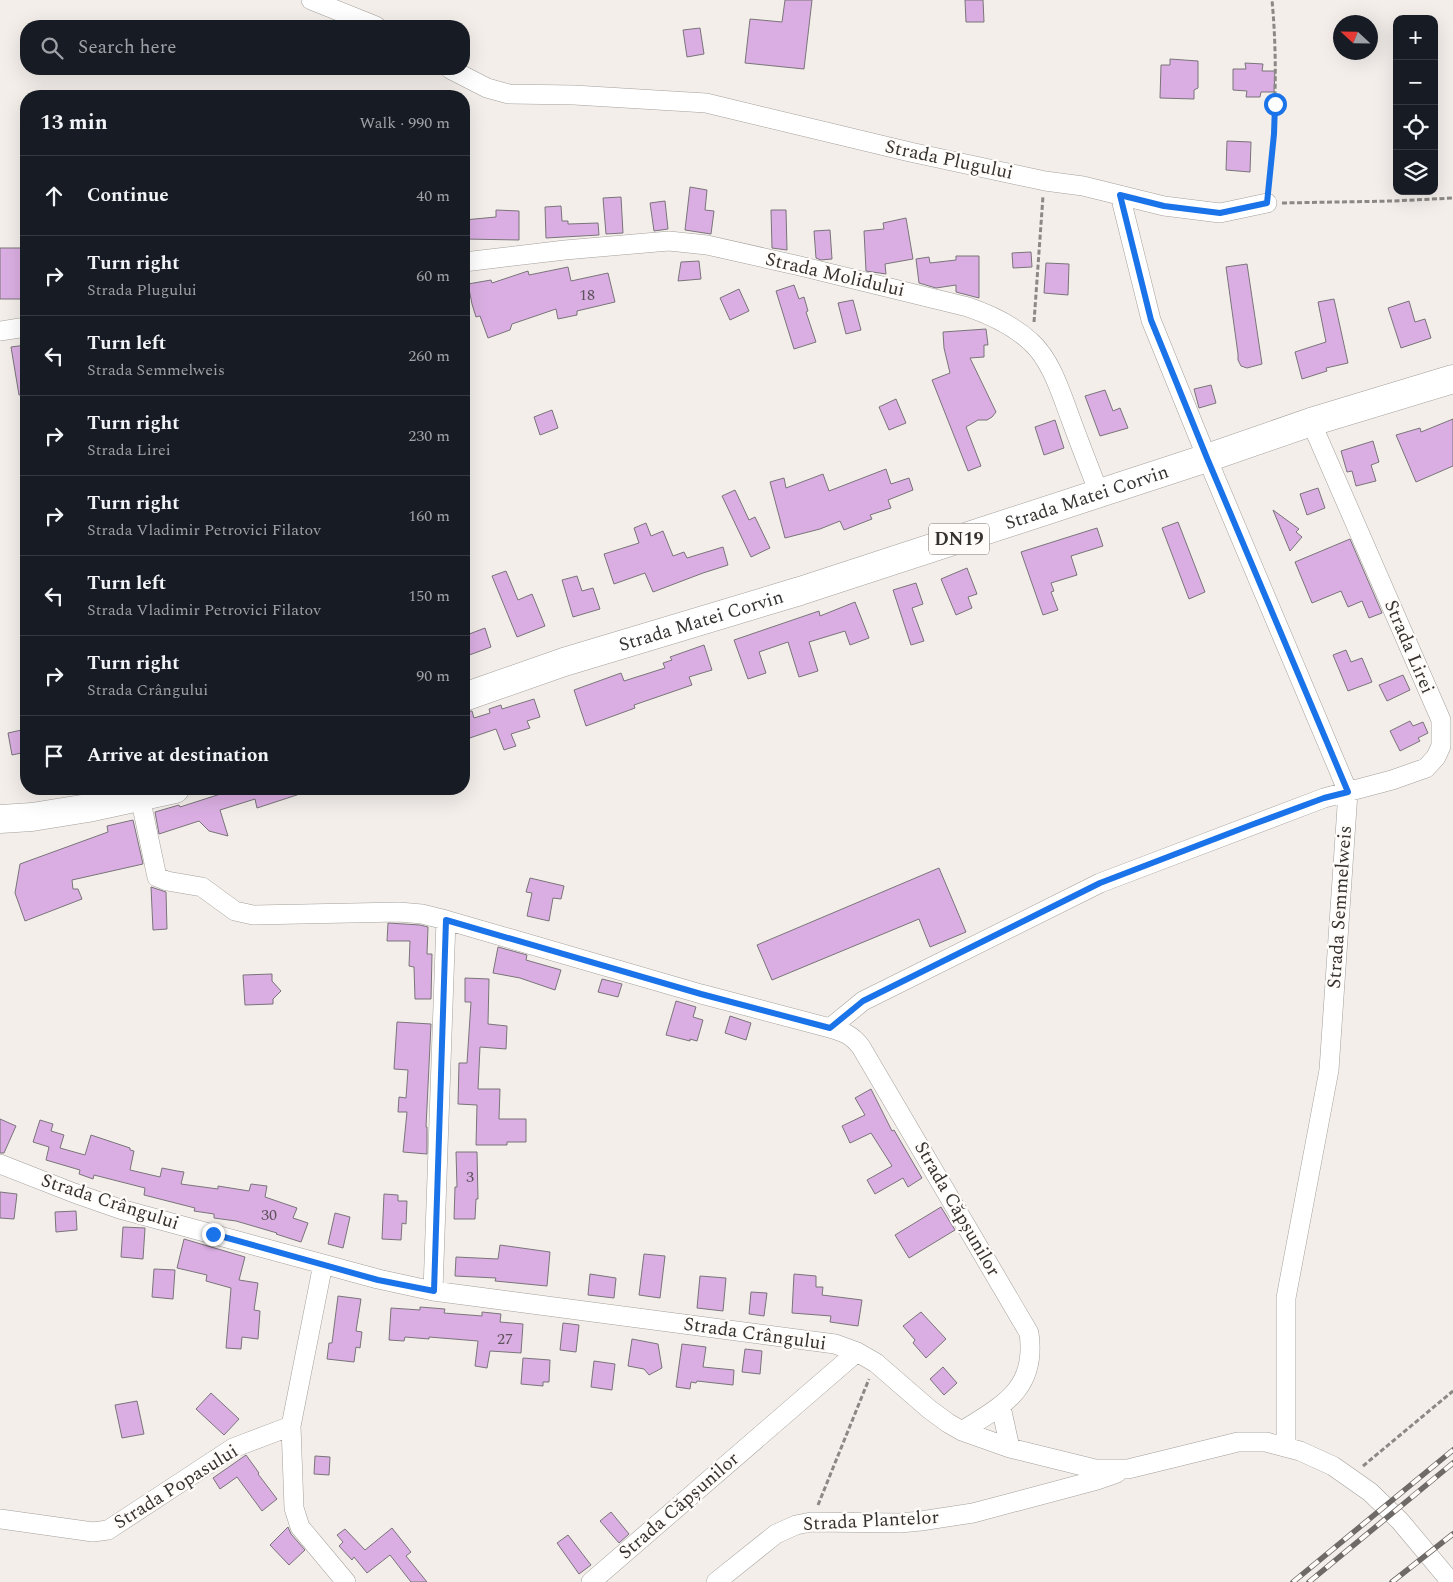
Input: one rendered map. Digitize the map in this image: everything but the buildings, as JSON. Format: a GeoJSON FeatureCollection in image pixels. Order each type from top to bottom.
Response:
{"type":"FeatureCollection","features":[{"type":"Feature","properties":{"kind":"main road","name":"Strada Matei Corvin"},"geometry":{"type":"LineString","coordinates":[[470,695],[564,662],[800,591],[1312,422],[1453,379]]}},
{"type":"Feature","properties":{"kind":"main road"},"geometry":{"type":"LineString","coordinates":[[1,819],[32,817],[149,795]]}},
{"type":"Feature","properties":{"kind":"street"},"geometry":{"type":"LineString","coordinates":[[311,0],[361,20]]}},
{"type":"Feature","properties":{"kind":"street","name":"Strada Plugului"},"geometry":{"type":"LineString","coordinates":[[462,75],[487,88],[509,94],[706,103],[910,152],[1045,181],[1083,186],[1164,206],[1220,213],[1267,203]]}},
{"type":"Feature","properties":{"kind":"street","name":"Strada Semmelweis"},"geometry":{"type":"LineString","coordinates":[[1120,195],[1151,320],[1348,792],[1329,1070],[1286,1298],[1286,1447]]}},
{"type":"Feature","properties":{"kind":"street","name":"Strada Molidului"},"geometry":{"type":"LineString","coordinates":[[470,261],[565,250],[668,241],[707,246],[809,268],[968,307],[994,316],[1014,328],[1032,343],[1043,358],[1059,387],[1099,493]]}},
{"type":"Feature","properties":{"kind":"street"},"geometry":{"type":"LineString","coordinates":[[0,331],[20,328]]}},
{"type":"Feature","properties":{"kind":"street","name":"Strada Lirei"},"geometry":{"type":"LineString","coordinates":[[830,1028],[863,1001],[1100,883],[1324,798],[1392,780],[1426,768],[1436,757],[1441,746],[1441,720],[1312,422]]}},
{"type":"Feature","properties":{"kind":"street","name":"Strada Căpșunilor"},"geometry":{"type":"LineString","coordinates":[[140,797],[156,878],[202,887],[235,911],[253,915],[399,912],[422,914],[701,994],[830,1028],[854,1038],[1029,1333],[1031,1352],[1026,1374],[1013,1396],[1001,1407],[962,1431]]}},
{"type":"Feature","properties":{"kind":"street"},"geometry":{"type":"LineString","coordinates":[[434,1291],[446,920]]}},
{"type":"Feature","properties":{"kind":"street","name":"Strada Crângului"},"geometry":{"type":"LineString","coordinates":[[0,1164],[74,1194],[120,1209],[378,1280],[434,1291],[835,1344],[857,1352],[876,1363],[929,1409],[962,1431],[1010,1448],[1094,1469],[1128,1470],[1238,1442],[1266,1442],[1286,1447],[1300,1451],[1333,1466],[1370,1492],[1400,1521],[1450,1577]]}},
{"type":"Feature","properties":{"kind":"street"},"geometry":{"type":"LineString","coordinates":[[323,1264],[290,1426],[294,1508],[300,1527],[346,1582]]}},
{"type":"Feature","properties":{"kind":"street","name":"Strada Căpșunilor"},"geometry":{"type":"LineString","coordinates":[[591,1582],[857,1352]]}},
{"type":"Feature","properties":{"kind":"street"},"geometry":{"type":"LineString","coordinates":[[1001,1407],[1010,1448]]}},
{"type":"Feature","properties":{"kind":"street","name":"Strada Popasului"},"geometry":{"type":"LineString","coordinates":[[0,1519],[92,1532],[108,1530],[233,1448],[290,1426]]}},
{"type":"Feature","properties":{"kind":"street","name":"Strada Plantelor"},"geometry":{"type":"LineString","coordinates":[[716,1582],[776,1534],[796,1525],[812,1522],[900,1523],[921,1521],[973,1512],[1097,1480],[1128,1470]]}},
{"type":"Feature","properties":{"kind":"path"},"geometry":{"type":"LineString","coordinates":[[1272,0],[1276,61],[1274,134],[1267,203],[1393,202],[1453,198]]}},
{"type":"Feature","properties":{"kind":"path"},"geometry":{"type":"LineString","coordinates":[[1032,343],[1045,181]]}},
{"type":"Feature","properties":{"kind":"path"},"geometry":{"type":"LineString","coordinates":[[812,1522],[876,1363]]}},
{"type":"Feature","properties":{"kind":"path"},"geometry":{"type":"LineString","coordinates":[[1349,1478],[1453,1391]]}},
{"type":"Feature","properties":{"kind":"railway"},"geometry":{"type":"LineString","coordinates":[[1293,1582],[1453,1450]]}},
{"type":"Feature","properties":{"kind":"railway"},"geometry":{"type":"LineString","coordinates":[[1309,1582],[1453,1463]]}},
{"type":"Feature","properties":{"kind":"railway"},"geometry":{"type":"LineString","coordinates":[[1392,1582],[1453,1534]]}},
{"type":"Feature","properties":{"kind":"route"},"geometry":{"type":"LineString","coordinates":[[213,1234],[378,1280],[434,1291],[446,920],[531,943],[701,994],[830,1028],[863,1001],[1100,883],[1324,798],[1348,792],[1151,320],[1120,195],[1164,206],[1220,213],[1267,203],[1275,104]]}}]}
